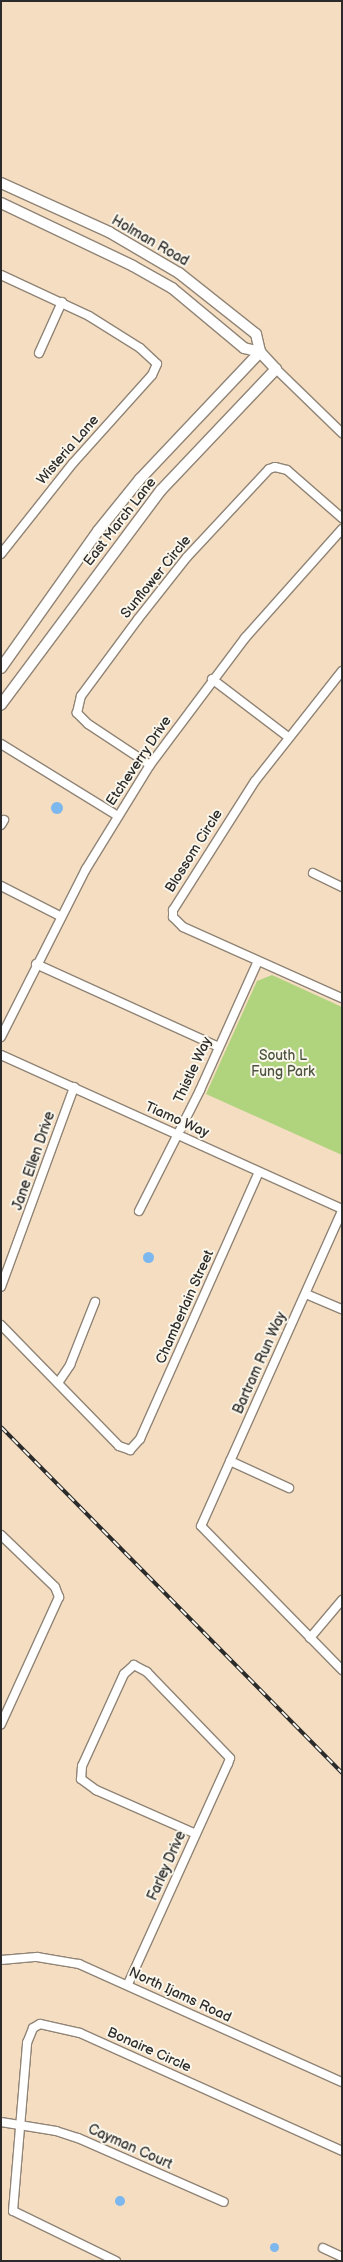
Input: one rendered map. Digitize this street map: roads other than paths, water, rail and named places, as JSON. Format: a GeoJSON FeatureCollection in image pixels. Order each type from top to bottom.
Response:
{"type":"FeatureCollection","features":[{"type":"Feature","properties":{"kind":"main road","name":"Holman Road"},"geometry":{"type":"LineString","coordinates":[[1,183],[109,232],[179,273],[256,334],[260,352],[276,369]]}},
{"type":"Feature","properties":{"kind":"main road","name":"Holman Road"},"geometry":{"type":"LineString","coordinates":[[1,203],[133,266],[172,288],[244,348],[260,352]]}},
{"type":"Feature","properties":{"kind":"main road","name":"East March Lane"},"geometry":{"type":"LineString","coordinates":[[1,668],[98,532],[140,479],[260,352]]}},
{"type":"Feature","properties":{"kind":"main road","name":"East March Lane"},"geometry":{"type":"LineString","coordinates":[[1,705],[161,490],[276,369]]}},
{"type":"Feature","properties":{"kind":"street"},"geometry":{"type":"LineString","coordinates":[[1,275],[62,302],[39,353]]}},
{"type":"Feature","properties":{"kind":"street","name":"Wisteria Lane"},"geometry":{"type":"LineString","coordinates":[[1,554],[73,463],[152,375],[157,364],[153,357],[114,330],[62,302]]}},
{"type":"Feature","properties":{"kind":"street","name":"Holman Road"},"geometry":{"type":"LineString","coordinates":[[276,369],[342,433]]}},
{"type":"Feature","properties":{"kind":"street","name":"Sunflower Circle"},"geometry":{"type":"LineString","coordinates":[[150,765],[88,724],[78,712],[81,696],[138,619],[187,557],[269,469],[275,466],[287,470],[342,518]]}},
{"type":"Feature","properties":{"kind":"street","name":"Etcheverry Drive"},"geometry":{"type":"LineString","coordinates":[[1,1037],[60,916],[118,816],[150,765],[212,679],[342,529]]}},
{"type":"Feature","properties":{"kind":"street","name":"Blossom Circle"},"geometry":{"type":"LineString","coordinates":[[342,671],[288,737],[224,826],[173,910],[173,917],[183,927],[342,998]]}},
{"type":"Feature","properties":{"kind":"street"},"geometry":{"type":"LineString","coordinates":[[212,679],[288,737]]}},
{"type":"Feature","properties":{"kind":"street"},"geometry":{"type":"LineString","coordinates":[[1,744],[118,816]]}},
{"type":"Feature","properties":{"kind":"street"},"geometry":{"type":"LineString","coordinates":[[313,873],[342,887]]}},
{"type":"Feature","properties":{"kind":"street"},"geometry":{"type":"LineString","coordinates":[[1,886],[60,916]]}},
{"type":"Feature","properties":{"kind":"street","name":"Thistle Way"},"geometry":{"type":"LineString","coordinates":[[139,1211],[219,1047],[258,961]]}},
{"type":"Feature","properties":{"kind":"street"},"geometry":{"type":"LineString","coordinates":[[36,964],[219,1047]]}},
{"type":"Feature","properties":{"kind":"street","name":"Tiamo Way"},"geometry":{"type":"LineString","coordinates":[[1,1054],[342,1210]]}},
{"type":"Feature","properties":{"kind":"street","name":"Jane Ellen Drive"},"geometry":{"type":"LineString","coordinates":[[1,1287],[74,1087]]}},
{"type":"Feature","properties":{"kind":"street","name":"Chamberlain Street"},"geometry":{"type":"LineString","coordinates":[[58,1383],[119,1446],[130,1450],[140,1439],[259,1172]]}},
{"type":"Feature","properties":{"kind":"street","name":"Bartram Run Way"},"geometry":{"type":"LineString","coordinates":[[310,1638],[201,1526],[306,1294],[342,1210]]}},
{"type":"Feature","properties":{"kind":"street"},"geometry":{"type":"LineString","coordinates":[[306,1294],[342,1309]]}},
{"type":"Feature","properties":{"kind":"street"},"geometry":{"type":"LineString","coordinates":[[1,1325],[58,1383],[70,1365],[95,1302]]}},
{"type":"Feature","properties":{"kind":"street"},"geometry":{"type":"LineString","coordinates":[[230,1461],[289,1488]]}},
{"type":"Feature","properties":{"kind":"street"},"geometry":{"type":"LineString","coordinates":[[1,1535],[55,1587],[59,1597],[1,1724]]}},
{"type":"Feature","properties":{"kind":"street"},"geometry":{"type":"LineString","coordinates":[[342,1600],[310,1638],[342,1670]]}},
{"type":"Feature","properties":{"kind":"street","name":"Farley Drive"},"geometry":{"type":"LineString","coordinates":[[128,1984],[196,1834],[230,1758],[147,1672],[134,1665],[124,1674],[82,1766],[80,1779],[96,1790],[196,1834]]}},
{"type":"Feature","properties":{"kind":"street","name":"North Ijams Road"},"geometry":{"type":"LineString","coordinates":[[1,1960],[37,1957],[64,1960],[128,1984],[342,2082]]}},
{"type":"Feature","properties":{"kind":"street","name":"Bonaire Circle"},"geometry":{"type":"LineString","coordinates":[[116,2261],[13,2211],[22,2125],[28,2036],[40,2024],[80,2032],[342,2151]]}},
{"type":"Feature","properties":{"kind":"street"},"geometry":{"type":"LineString","coordinates":[[1,2122],[22,2125]]}},
{"type":"Feature","properties":{"kind":"street","name":"Cayman Court"},"geometry":{"type":"LineString","coordinates":[[22,2125],[78,2138],[224,2202]]}},
{"type":"Feature","properties":{"kind":"street"},"geometry":{"type":"LineString","coordinates":[[323,2248],[342,2257]]}},
{"type":"Feature","properties":{"kind":"water"},"geometry":{"type":"Polygon","coordinates":[[[57,802],[61,804],[63,808],[61,812],[57,814],[53,812],[51,808],[53,804],[57,802]]]}},
{"type":"Feature","properties":{"kind":"water"},"geometry":{"type":"Polygon","coordinates":[[[148,1251],[152,1253],[154,1257],[152,1261],[148,1263],[144,1261],[142,1257],[144,1253],[148,1251]]]}},
{"type":"Feature","properties":{"kind":"water"},"geometry":{"type":"Polygon","coordinates":[[[118,2196],[122,2196],[124,2197],[124,2205],[118,2206],[115,2203],[115,2199],[118,2196]]]}},
{"type":"Feature","properties":{"kind":"water"},"geometry":{"type":"Polygon","coordinates":[[[274,2242],[279,2247],[274,2252],[269,2247],[274,2242]]]}},
{"type":"Feature","properties":{"kind":"railway"},"geometry":{"type":"LineString","coordinates":[[1,1427],[342,1773]]}},
{"type":"Feature","properties":{"kind":"park label","name":"South L Fung Park"},"geometry":{"type":"Point","coordinates":[283,1064]}}]}
